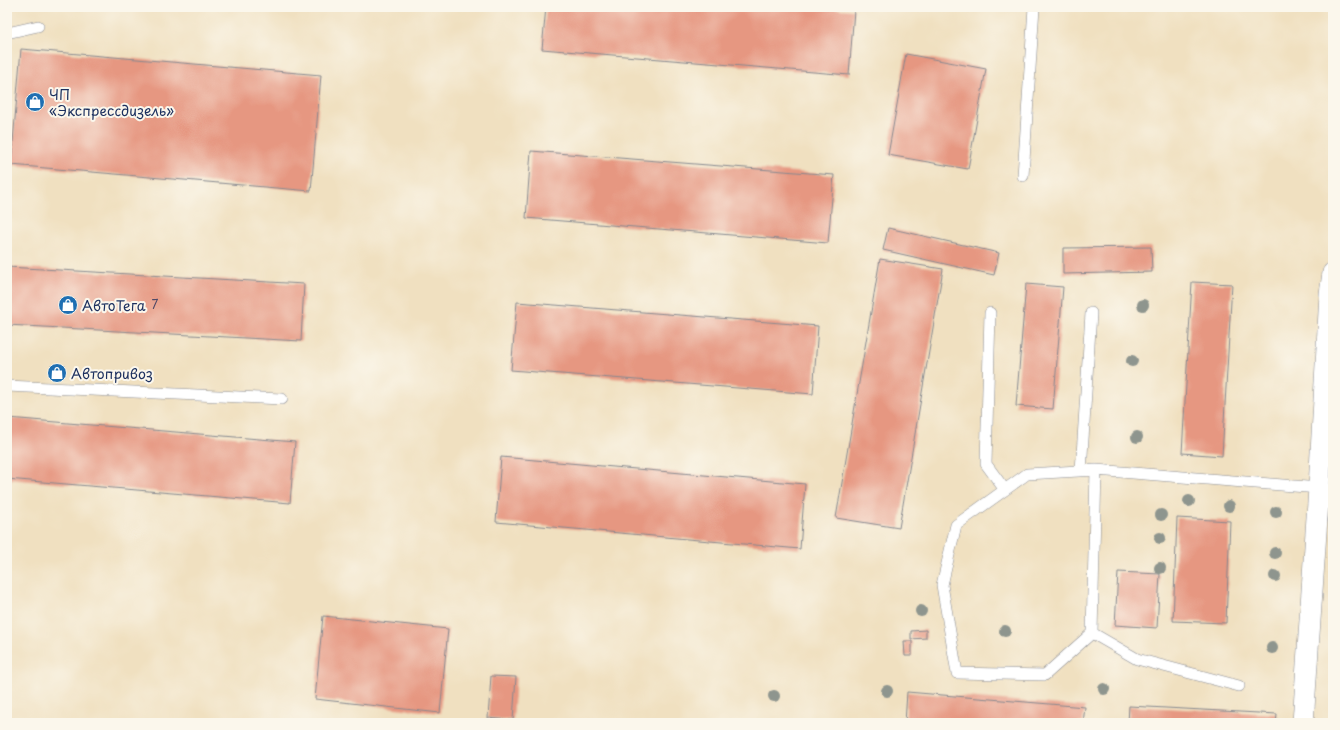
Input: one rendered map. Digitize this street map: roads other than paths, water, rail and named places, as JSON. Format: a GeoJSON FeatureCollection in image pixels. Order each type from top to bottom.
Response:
{"type":"FeatureCollection","features":[{"type":"Feature","properties":{"kind":"street"},"geometry":{"type":"LineString","coordinates":[[1303,723],[1326,491],[1333,274]]}},
{"type":"Feature","properties":{"kind":"lane"},"geometry":{"type":"LineString","coordinates":[[1023,176],[1034,7]]}},
{"type":"Feature","properties":{"kind":"lane"},"geometry":{"type":"LineString","coordinates":[[7,33],[38,26]]}},
{"type":"Feature","properties":{"kind":"lane"},"geometry":{"type":"LineString","coordinates":[[1081,471],[1091,312]]}},
{"type":"Feature","properties":{"kind":"lane"},"geometry":{"type":"LineString","coordinates":[[990,313],[986,464],[1005,490]]}},
{"type":"Feature","properties":{"kind":"lane"},"geometry":{"type":"LineString","coordinates":[[7,386],[282,399]]}},
{"type":"Feature","properties":{"kind":"lane"},"geometry":{"type":"LineString","coordinates":[[1096,470],[1092,633],[1045,675],[957,673],[942,585],[956,525],[1027,474],[1096,470],[1326,491]]}},
{"type":"Feature","properties":{"kind":"lane"},"geometry":{"type":"LineString","coordinates":[[1092,633],[1137,659],[1239,686]]}},
{"type":"Feature","properties":{"kind":"place","name":"ЧП «Экспрессдизель»"},"geometry":{"type":"Point","coordinates":[35,102]}},
{"type":"Feature","properties":{"kind":"place","name":"АвтоТега"},"geometry":{"type":"Point","coordinates":[68,305]}},
{"type":"Feature","properties":{"kind":"place","name":"Автопривоз"},"geometry":{"type":"Point","coordinates":[57,373]}}]}
